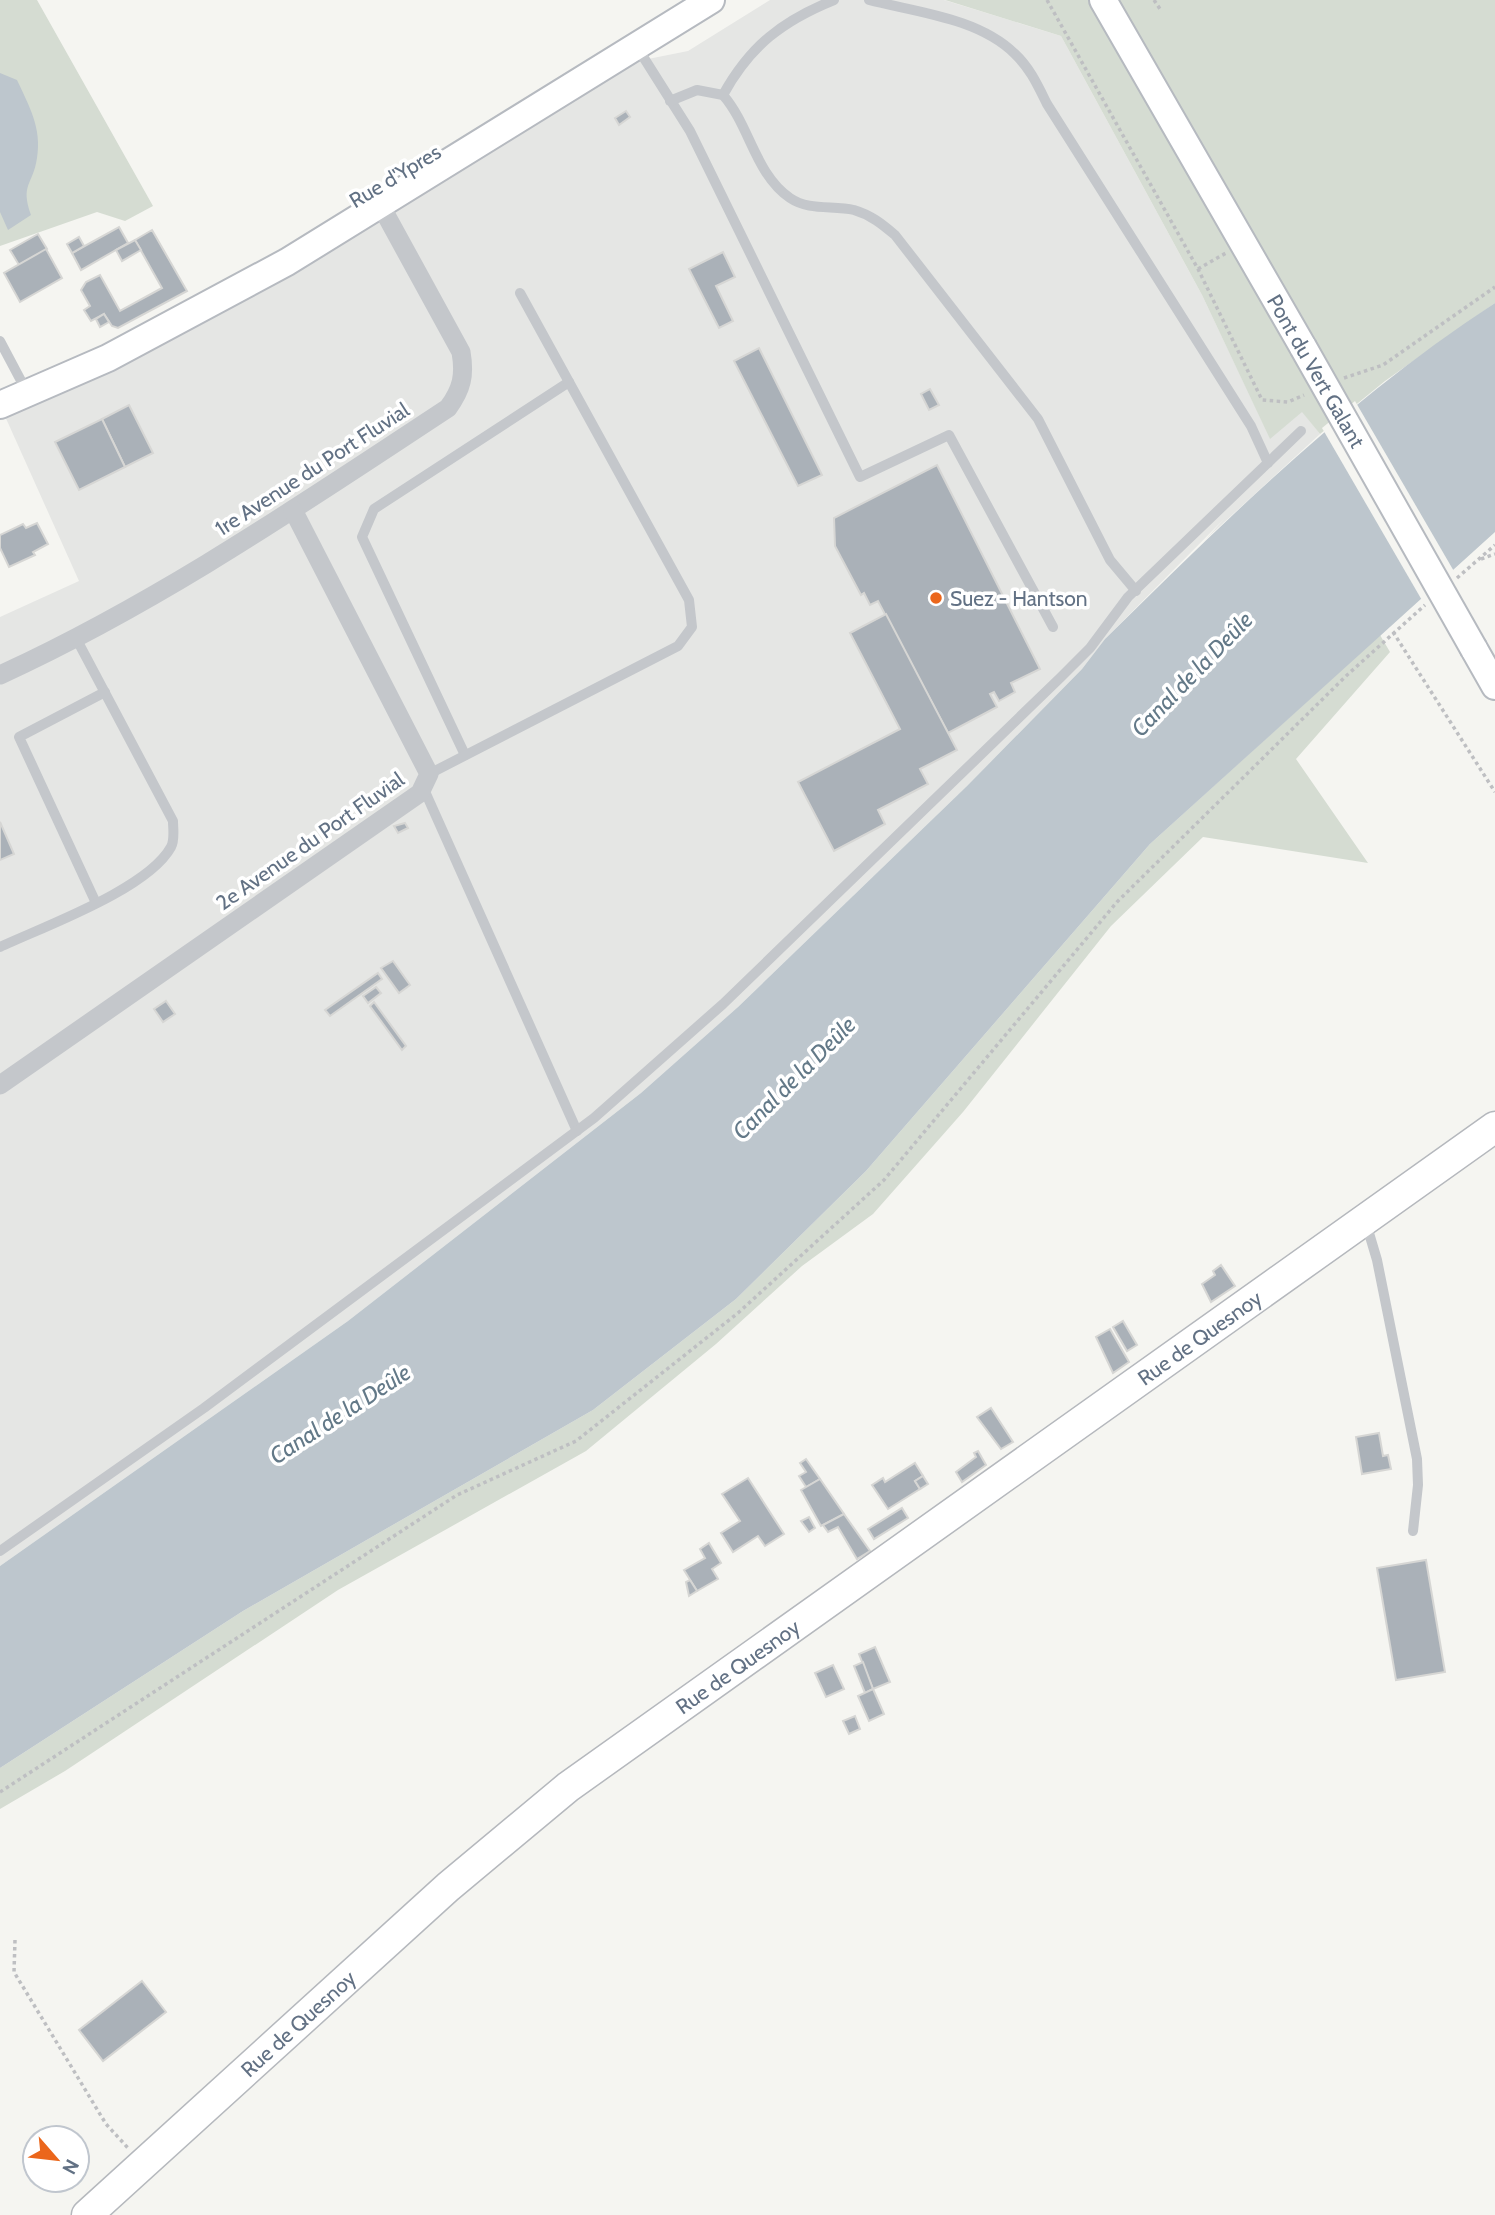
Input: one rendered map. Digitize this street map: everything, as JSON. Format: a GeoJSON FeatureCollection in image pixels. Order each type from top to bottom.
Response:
{"type":"FeatureCollection","features":[{"type":"Feature","properties":{"kind":"main road","name":"Rue d'Ypres"},"geometry":{"type":"LineString","coordinates":[[0,405],[108,358],[278,267],[381,206],[711,0]]}},
{"type":"Feature","properties":{"kind":"main road","name":"Pont du Vert Galant"},"geometry":{"type":"LineString","coordinates":[[1103,0],[1495,686]]}},
{"type":"Feature","properties":{"kind":"main road","name":"Rue d'Ypres"},"geometry":{"type":"LineString","coordinates":[[211,301],[304,232],[492,118],[593,73]]}},
{"type":"Feature","properties":{"kind":"main road","name":"Rue de Quesnoy"},"geometry":{"type":"LineString","coordinates":[[87,2215],[448,1887],[568,1787],[1495,1127]]}},
{"type":"Feature","properties":{"kind":"street","name":"1re Avenue du Port Fluvial"},"geometry":{"type":"LineString","coordinates":[[0,675],[77,640],[177,582],[448,408],[460,391],[463,379],[461,352],[381,206]]}},
{"type":"Feature","properties":{"kind":"street","name":"2e Avenue du Port Fluvial"},"geometry":{"type":"LineString","coordinates":[[0,1085],[421,793],[426,781],[293,510]]}},
{"type":"Feature","properties":{"kind":"lane"},"geometry":{"type":"LineString","coordinates":[[723,95],[741,63],[754,48],[808,11],[834,0]]}},
{"type":"Feature","properties":{"kind":"lane"},"geometry":{"type":"LineString","coordinates":[[869,0],[981,31],[1007,47],[1028,68],[1047,104],[1251,426],[1268,463]]}},
{"type":"Feature","properties":{"kind":"lane"},"geometry":{"type":"LineString","coordinates":[[637,46],[690,131],[860,477],[949,435],[1053,627]]}},
{"type":"Feature","properties":{"kind":"lane"},"geometry":{"type":"LineString","coordinates":[[670,101],[697,90],[723,95],[732,105],[763,168],[778,189],[793,200],[815,207],[853,210],[874,218],[895,235],[1038,419],[1110,560],[1136,591]]}},
{"type":"Feature","properties":{"kind":"lane"},"geometry":{"type":"LineString","coordinates":[[520,293],[689,600],[692,627],[678,646],[465,755],[426,781],[577,1131]]}},
{"type":"Feature","properties":{"kind":"lane"},"geometry":{"type":"LineString","coordinates":[[0,341],[27,393]]}},
{"type":"Feature","properties":{"kind":"lane"},"geometry":{"type":"LineString","coordinates":[[465,755],[362,537],[374,509],[569,382]]}},
{"type":"Feature","properties":{"kind":"lane"},"geometry":{"type":"LineString","coordinates":[[0,1551],[204,1408],[577,1131],[723,1004],[850,882],[1060,678],[1136,591],[1301,431]]}},
{"type":"Feature","properties":{"kind":"lane"},"geometry":{"type":"LineString","coordinates":[[0,947],[115,894],[161,862],[173,844],[173,821],[77,640]]}},
{"type":"Feature","properties":{"kind":"lane"},"geometry":{"type":"LineString","coordinates":[[96,902],[19,737],[105,692]]}},
{"type":"Feature","properties":{"kind":"lane"},"geometry":{"type":"LineString","coordinates":[[1365,1220],[1377,1260],[1417,1459],[1418,1485],[1413,1531]]}},
{"type":"Feature","properties":{"kind":"path"},"geometry":{"type":"LineString","coordinates":[[1047,0],[1198,269],[1262,400]]}},
{"type":"Feature","properties":{"kind":"path"},"geometry":{"type":"LineString","coordinates":[[1154,0],[1160,9]]}},
{"type":"Feature","properties":{"kind":"path"},"geometry":{"type":"LineString","coordinates":[[1198,269],[1232,250]]}},
{"type":"Feature","properties":{"kind":"path"},"geometry":{"type":"LineString","coordinates":[[1383,365],[1495,287]]}},
{"type":"Feature","properties":{"kind":"path"},"geometry":{"type":"LineString","coordinates":[[1476,562],[1495,554]]}},
{"type":"Feature","properties":{"kind":"path"},"geometry":{"type":"LineString","coordinates":[[0,1792],[457,1494],[576,1441],[738,1313],[884,1180],[1117,902],[1393,632],[1494,788]]}},
{"type":"Feature","properties":{"kind":"path"},"geometry":{"type":"LineString","coordinates":[[15,1940],[13,1972],[106,2124],[141,2166]]}},
{"type":"Feature","properties":{"kind":"shaded area"},"geometry":{"type":"Polygon","coordinates":[[[0,0],[37,0],[153,206],[125,221],[97,212],[0,246],[0,0]]]}},
{"type":"Feature","properties":{"kind":"shaded area"},"geometry":{"type":"Polygon","coordinates":[[[770,0],[944,0],[1061,36],[1202,295],[1270,438],[1302,411],[1320,434],[1206,539],[1224,519],[1105,639],[1082,669],[967,786],[738,1007],[641,1093],[348,1321],[0,1566],[0,617],[79,581],[4,414],[637,56],[643,60],[688,51],[770,0]]]}},
{"type":"Feature","properties":{"kind":"shaded area"},"geometry":{"type":"Polygon","coordinates":[[[945,0],[1495,0],[1495,303],[1385,381],[1320,434],[1302,412],[1270,439],[1202,295],[1061,36],[945,0]]]}},
{"type":"Feature","properties":{"kind":"shaded area"},"geometry":{"type":"Polygon","coordinates":[[[1380,635],[1390,652],[1296,759],[1368,863],[1203,837],[1111,926],[963,1112],[873,1214],[802,1266],[716,1344],[586,1451],[338,1590],[65,1771],[0,1809],[0,1768],[243,1611],[593,1410],[736,1299],[866,1171],[1150,844],[1380,635]]]}},
{"type":"Feature","properties":{"kind":"water"},"geometry":{"type":"Polygon","coordinates":[[[0,73],[17,80],[38,137],[37,158],[27,190],[31,215],[8,230],[0,212],[0,73]]]}},
{"type":"Feature","properties":{"kind":"water","name":"Canal de la Deûle"},"geometry":{"type":"Polygon","coordinates":[[[1495,303],[1495,532],[1150,844],[866,1171],[736,1299],[593,1410],[243,1611],[0,1768],[0,1566],[348,1321],[641,1093],[738,1007],[967,786],[1082,669],[1105,639],[1291,461],[1390,379],[1495,303]]]}},
{"type":"Feature","properties":{"kind":"pier"},"geometry":{"type":"Polygon","coordinates":[[[1355,401],[1455,573],[1423,602],[1322,428],[1355,401]]]}},
{"type":"Feature","properties":{"kind":"building"},"geometry":{"type":"Polygon","coordinates":[[[626,111],[630,117],[619,125],[615,118],[626,111]]]}},
{"type":"Feature","properties":{"kind":"building"},"geometry":{"type":"Polygon","coordinates":[[[119,227],[128,243],[81,270],[72,253],[119,227]]]}},
{"type":"Feature","properties":{"kind":"building"},"geometry":{"type":"Polygon","coordinates":[[[152,230],[187,291],[118,328],[112,326],[104,314],[91,321],[84,310],[90,306],[81,290],[86,282],[100,275],[120,311],[162,288],[135,240],[152,230]]]}},
{"type":"Feature","properties":{"kind":"building"},"geometry":{"type":"Polygon","coordinates":[[[38,234],[47,249],[19,265],[10,250],[38,234]]]}},
{"type":"Feature","properties":{"kind":"building"},"geometry":{"type":"Polygon","coordinates":[[[79,237],[84,246],[72,253],[67,244],[79,237]]]}},
{"type":"Feature","properties":{"kind":"building"},"geometry":{"type":"Polygon","coordinates":[[[135,240],[141,250],[122,261],[116,250],[135,240]]]}},
{"type":"Feature","properties":{"kind":"building"},"geometry":{"type":"Polygon","coordinates":[[[46,249],[62,278],[20,302],[4,273],[46,249]]]}},
{"type":"Feature","properties":{"kind":"building"},"geometry":{"type":"Polygon","coordinates":[[[723,252],[735,277],[716,286],[733,321],[719,328],[689,269],[723,252]]]}},
{"type":"Feature","properties":{"kind":"building"},"geometry":{"type":"Polygon","coordinates":[[[104,314],[109,322],[100,327],[96,319],[104,314]]]}},
{"type":"Feature","properties":{"kind":"building"},"geometry":{"type":"Polygon","coordinates":[[[759,348],[822,475],[798,486],[734,361],[759,348]]]}},
{"type":"Feature","properties":{"kind":"building"},"geometry":{"type":"Polygon","coordinates":[[[930,389],[939,405],[929,410],[921,394],[930,389]]]}},
{"type":"Feature","properties":{"kind":"building"},"geometry":{"type":"Polygon","coordinates":[[[129,405],[153,453],[125,467],[102,419],[129,405]]]}},
{"type":"Feature","properties":{"kind":"building"},"geometry":{"type":"Polygon","coordinates":[[[102,419],[125,467],[79,490],[55,442],[102,419]]]}},
{"type":"Feature","properties":{"kind":"building","name":"Suez - Hantson"},"geometry":{"type":"Polygon","coordinates":[[[937,465],[1040,669],[1011,683],[1015,692],[999,701],[994,692],[990,694],[997,707],[948,733],[878,601],[870,605],[864,593],[861,595],[835,546],[834,518],[937,465]]]}},
{"type":"Feature","properties":{"kind":"building"},"geometry":{"type":"Polygon","coordinates":[[[37,523],[48,544],[33,552],[35,555],[9,567],[0,548],[0,535],[23,524],[26,528],[37,523]]]}},
{"type":"Feature","properties":{"kind":"building"},"geometry":{"type":"Polygon","coordinates":[[[886,614],[957,750],[920,769],[928,784],[878,810],[885,824],[834,851],[798,782],[900,729],[850,633],[886,614]]]}},
{"type":"Feature","properties":{"kind":"building"},"geometry":{"type":"Polygon","coordinates":[[[0,822],[14,854],[0,860],[0,822]]]}},
{"type":"Feature","properties":{"kind":"building"},"geometry":{"type":"Polygon","coordinates":[[[405,823],[408,828],[398,833],[394,826],[405,823]]]}},
{"type":"Feature","properties":{"kind":"building"},"geometry":{"type":"Polygon","coordinates":[[[393,961],[410,985],[399,993],[381,968],[393,961]]]}},
{"type":"Feature","properties":{"kind":"building"},"geometry":{"type":"Polygon","coordinates":[[[378,973],[382,979],[330,1016],[325,1010],[378,973]]]}},
{"type":"Feature","properties":{"kind":"building"},"geometry":{"type":"Polygon","coordinates":[[[376,987],[381,993],[368,1003],[363,996],[376,987]]]}},
{"type":"Feature","properties":{"kind":"building"},"geometry":{"type":"Polygon","coordinates":[[[166,1001],[175,1014],[163,1022],[154,1009],[166,1001]]]}},
{"type":"Feature","properties":{"kind":"building"},"geometry":{"type":"Polygon","coordinates":[[[374,1002],[406,1046],[402,1050],[370,1006],[374,1002]]]}},
{"type":"Feature","properties":{"kind":"building"},"geometry":{"type":"Polygon","coordinates":[[[1221,1265],[1235,1286],[1211,1302],[1202,1284],[1215,1275],[1213,1271],[1221,1265]]]}},
{"type":"Feature","properties":{"kind":"building"},"geometry":{"type":"Polygon","coordinates":[[[1123,1321],[1137,1345],[1127,1351],[1113,1327],[1123,1321]]]}},
{"type":"Feature","properties":{"kind":"building"},"geometry":{"type":"Polygon","coordinates":[[[1110,1329],[1129,1362],[1113,1373],[1096,1337],[1110,1329]]]}},
{"type":"Feature","properties":{"kind":"building"},"geometry":{"type":"Polygon","coordinates":[[[991,1408],[1013,1442],[1001,1449],[977,1417],[991,1408]]]}},
{"type":"Feature","properties":{"kind":"building"},"geometry":{"type":"Polygon","coordinates":[[[1379,1433],[1383,1456],[1388,1455],[1391,1469],[1362,1474],[1356,1437],[1379,1433]]]}},
{"type":"Feature","properties":{"kind":"building"},"geometry":{"type":"Polygon","coordinates":[[[978,1451],[986,1465],[962,1482],[956,1472],[976,1457],[974,1453],[978,1451]]]}},
{"type":"Feature","properties":{"kind":"building"},"geometry":{"type":"Polygon","coordinates":[[[806,1459],[820,1479],[806,1487],[799,1476],[806,1472],[800,1463],[806,1459]]]}},
{"type":"Feature","properties":{"kind":"building"},"geometry":{"type":"Polygon","coordinates":[[[915,1463],[923,1476],[915,1481],[920,1489],[888,1509],[872,1485],[883,1478],[885,1482],[915,1463]]]}},
{"type":"Feature","properties":{"kind":"building"},"geometry":{"type":"Polygon","coordinates":[[[923,1476],[928,1484],[920,1489],[915,1481],[923,1476]]]}},
{"type":"Feature","properties":{"kind":"building"},"geometry":{"type":"Polygon","coordinates":[[[748,1478],[784,1534],[765,1546],[758,1536],[733,1552],[721,1533],[740,1521],[722,1494],[748,1478]]]}},
{"type":"Feature","properties":{"kind":"building"},"geometry":{"type":"Polygon","coordinates":[[[820,1479],[844,1514],[821,1526],[801,1490],[820,1479]]]}},
{"type":"Feature","properties":{"kind":"building"},"geometry":{"type":"Polygon","coordinates":[[[902,1508],[908,1518],[874,1539],[868,1529],[902,1508]]]}},
{"type":"Feature","properties":{"kind":"building"},"geometry":{"type":"Polygon","coordinates":[[[844,1514],[870,1551],[857,1559],[838,1527],[828,1532],[823,1525],[844,1514]]]}},
{"type":"Feature","properties":{"kind":"building"},"geometry":{"type":"Polygon","coordinates":[[[809,1517],[815,1528],[809,1532],[801,1521],[809,1517]]]}},
{"type":"Feature","properties":{"kind":"building"},"geometry":{"type":"Polygon","coordinates":[[[709,1543],[721,1563],[712,1569],[718,1579],[697,1591],[684,1570],[705,1558],[700,1549],[709,1543]]]}},
{"type":"Feature","properties":{"kind":"building"},"geometry":{"type":"Polygon","coordinates":[[[1426,1560],[1445,1672],[1396,1680],[1377,1568],[1426,1560]]]}},
{"type":"Feature","properties":{"kind":"building"},"geometry":{"type":"Polygon","coordinates":[[[690,1580],[697,1591],[689,1596],[686,1582],[690,1580]]]}},
{"type":"Feature","properties":{"kind":"building"},"geometry":{"type":"Polygon","coordinates":[[[875,1647],[890,1682],[873,1689],[859,1654],[875,1647]]]}},
{"type":"Feature","properties":{"kind":"building"},"geometry":{"type":"Polygon","coordinates":[[[863,1662],[873,1689],[865,1693],[854,1666],[863,1662]]]}},
{"type":"Feature","properties":{"kind":"building"},"geometry":{"type":"Polygon","coordinates":[[[833,1665],[844,1689],[826,1697],[815,1673],[833,1665]]]}},
{"type":"Feature","properties":{"kind":"building"},"geometry":{"type":"Polygon","coordinates":[[[873,1689],[884,1714],[869,1721],[858,1696],[873,1689]]]}},
{"type":"Feature","properties":{"kind":"building"},"geometry":{"type":"Polygon","coordinates":[[[855,1716],[860,1729],[849,1734],[843,1721],[855,1716]]]}},
{"type":"Feature","properties":{"kind":"building"},"geometry":{"type":"Polygon","coordinates":[[[142,1981],[166,2012],[103,2061],[79,2030],[142,1981]]]}},
{"type":"Feature","properties":{"kind":"place","name":"Suez - Hantson"},"geometry":{"type":"Point","coordinates":[936,598]}}]}
